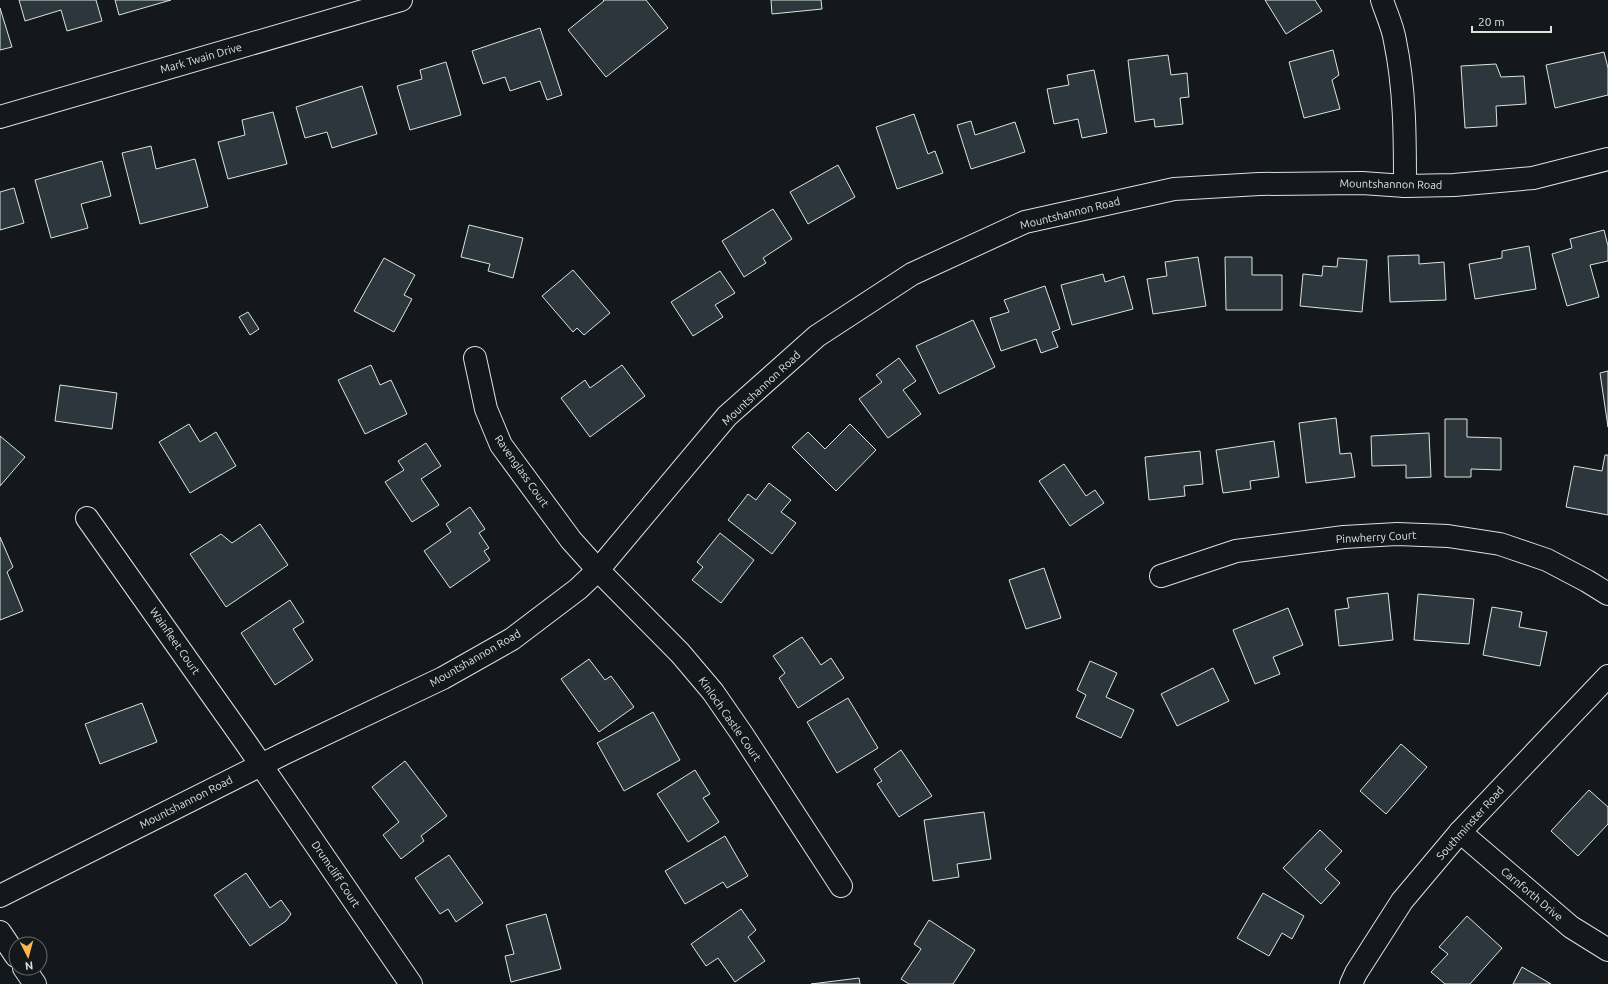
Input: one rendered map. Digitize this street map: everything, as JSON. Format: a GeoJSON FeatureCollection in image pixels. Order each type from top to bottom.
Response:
{"type":"FeatureCollection","features":[{"type":"Feature","properties":{"kind":"street","name":"Mark Twain Drive"},"geometry":{"type":"LineString","coordinates":[[0,117],[401,0]]}},
{"type":"Feature","properties":{"kind":"street"},"geometry":{"type":"LineString","coordinates":[[1382,0],[1395,40],[1402,83],[1406,126],[1405,186]]}},
{"type":"Feature","properties":{"kind":"street","name":"Mountshannon Road"},"geometry":{"type":"LineString","coordinates":[[0,896],[261,764],[443,678],[512,639],[578,589],[598,570],[728,416],[817,336],[912,274],[1025,222],[1174,189],[1259,184],[1362,183],[1405,186],[1454,185],[1533,178],[1608,159]]}},
{"type":"Feature","properties":{"kind":"street","name":"Ravenglass Court"},"geometry":{"type":"LineString","coordinates":[[475,358],[486,408],[501,445],[572,540],[598,570]]}},
{"type":"Feature","properties":{"kind":"street","name":"Wainfleet Court"},"geometry":{"type":"LineString","coordinates":[[87,518],[261,764]]}},
{"type":"Feature","properties":{"kind":"street","name":"Pinwherry Court"},"geometry":{"type":"LineString","coordinates":[[1162,576],[1236,551],[1344,537],[1397,534],[1448,536],[1500,544],[1547,560],[1608,594]]}},
{"type":"Feature","properties":{"kind":"street","name":"Kinloch Castle Court"},"geometry":{"type":"LineString","coordinates":[[598,570],[680,653],[713,692],[841,886]]}},
{"type":"Feature","properties":{"kind":"street","name":"Southminster Road"},"geometry":{"type":"LineString","coordinates":[[1351,984],[1356,972],[1402,901],[1460,832],[1608,676]]}},
{"type":"Feature","properties":{"kind":"street","name":"Drumcliff Court"},"geometry":{"type":"LineString","coordinates":[[261,764],[411,984]]}},
{"type":"Feature","properties":{"kind":"street","name":"Carnforth Drive"},"geometry":{"type":"LineString","coordinates":[[1460,832],[1571,927],[1608,950]]}},
{"type":"Feature","properties":{"kind":"street"},"geometry":{"type":"LineString","coordinates":[[0,932],[8,944]]}},
{"type":"Feature","properties":{"kind":"building"},"geometry":{"type":"Polygon","coordinates":[[[19,0],[96,0],[102,21],[67,31],[61,10],[25,21],[19,0]]]}},
{"type":"Feature","properties":{"kind":"building"},"geometry":{"type":"Polygon","coordinates":[[[115,0],[171,0],[119,15],[115,0]]]}},
{"type":"Feature","properties":{"kind":"building"},"geometry":{"type":"Polygon","coordinates":[[[603,0],[646,0],[668,28],[606,77],[568,30],[604,1],[603,0]]]}},
{"type":"Feature","properties":{"kind":"building"},"geometry":{"type":"Polygon","coordinates":[[[771,0],[821,0],[822,9],[772,14],[771,0]]]}},
{"type":"Feature","properties":{"kind":"building"},"geometry":{"type":"Polygon","coordinates":[[[1265,0],[1315,0],[1322,11],[1286,34],[1265,0]]]}},
{"type":"Feature","properties":{"kind":"building"},"geometry":{"type":"Polygon","coordinates":[[[0,8],[12,47],[0,50],[0,8]]]}},
{"type":"Feature","properties":{"kind":"building"},"geometry":{"type":"Polygon","coordinates":[[[540,28],[562,95],[547,100],[540,81],[510,91],[505,77],[483,84],[472,51],[540,28]]]}},
{"type":"Feature","properties":{"kind":"building"},"geometry":{"type":"Polygon","coordinates":[[[1333,50],[1339,75],[1332,80],[1340,109],[1304,118],[1289,62],[1333,50]]]}},
{"type":"Feature","properties":{"kind":"building"},"geometry":{"type":"Polygon","coordinates":[[[1604,52],[1608,68],[1608,95],[1555,108],[1546,65],[1604,52]]]}},
{"type":"Feature","properties":{"kind":"building"},"geometry":{"type":"Polygon","coordinates":[[[1168,55],[1171,75],[1187,73],[1189,97],[1180,98],[1183,124],[1155,127],[1154,119],[1135,122],[1128,60],[1168,55]]]}},
{"type":"Feature","properties":{"kind":"building"},"geometry":{"type":"Polygon","coordinates":[[[446,62],[461,115],[410,130],[397,86],[422,79],[420,70],[446,62]]]}},
{"type":"Feature","properties":{"kind":"building"},"geometry":{"type":"Polygon","coordinates":[[[1496,64],[1501,77],[1524,76],[1526,104],[1496,106],[1497,126],[1465,128],[1461,66],[1496,64]]]}},
{"type":"Feature","properties":{"kind":"building"},"geometry":{"type":"Polygon","coordinates":[[[1094,70],[1107,133],[1082,138],[1078,119],[1054,124],[1047,89],[1069,85],[1067,75],[1094,70]]]}},
{"type":"Feature","properties":{"kind":"building"},"geometry":{"type":"Polygon","coordinates":[[[362,86],[377,134],[332,148],[327,132],[305,138],[296,107],[362,86]]]}},
{"type":"Feature","properties":{"kind":"building"},"geometry":{"type":"Polygon","coordinates":[[[273,112],[287,164],[228,179],[218,142],[245,135],[242,120],[273,112]]]}},
{"type":"Feature","properties":{"kind":"building"},"geometry":{"type":"Polygon","coordinates":[[[914,114],[928,154],[935,151],[943,173],[897,189],[876,127],[914,114]]]}},
{"type":"Feature","properties":{"kind":"building"},"geometry":{"type":"Polygon","coordinates":[[[971,121],[975,135],[1015,122],[1025,152],[971,169],[957,125],[971,121]]]}},
{"type":"Feature","properties":{"kind":"building"},"geometry":{"type":"Polygon","coordinates":[[[151,146],[156,169],[195,159],[208,207],[140,224],[122,153],[151,146]]]}},
{"type":"Feature","properties":{"kind":"building"},"geometry":{"type":"Polygon","coordinates":[[[102,161],[111,196],[81,204],[88,228],[51,238],[35,180],[102,161]]]}},
{"type":"Feature","properties":{"kind":"building"},"geometry":{"type":"Polygon","coordinates":[[[838,165],[855,197],[808,224],[790,192],[838,165]]]}},
{"type":"Feature","properties":{"kind":"building"},"geometry":{"type":"Polygon","coordinates":[[[14,188],[24,223],[0,230],[0,192],[14,188]]]}},
{"type":"Feature","properties":{"kind":"building"},"geometry":{"type":"Polygon","coordinates":[[[773,209],[792,239],[763,258],[766,263],[744,277],[722,241],[773,209]]]}},
{"type":"Feature","properties":{"kind":"building"},"geometry":{"type":"Polygon","coordinates":[[[469,225],[523,238],[513,278],[488,271],[490,264],[461,257],[469,225]]]}},
{"type":"Feature","properties":{"kind":"building"},"geometry":{"type":"Polygon","coordinates":[[[1604,230],[1608,246],[1608,261],[1590,265],[1599,297],[1567,306],[1552,254],[1572,248],[1570,239],[1604,230]]]}},
{"type":"Feature","properties":{"kind":"building"},"geometry":{"type":"Polygon","coordinates":[[[1529,246],[1536,289],[1475,299],[1469,264],[1502,258],[1502,251],[1529,246]]]}},
{"type":"Feature","properties":{"kind":"building"},"geometry":{"type":"Polygon","coordinates":[[[1419,255],[1419,264],[1444,262],[1446,300],[1390,302],[1388,256],[1419,255]]]}},
{"type":"Feature","properties":{"kind":"building"},"geometry":{"type":"Polygon","coordinates":[[[1198,257],[1206,306],[1153,314],[1147,279],[1167,276],[1165,262],[1198,257]]]}},
{"type":"Feature","properties":{"kind":"building"},"geometry":{"type":"Polygon","coordinates":[[[1225,257],[1252,257],[1252,275],[1282,275],[1282,310],[1226,310],[1225,257]]]}},
{"type":"Feature","properties":{"kind":"building"},"geometry":{"type":"Polygon","coordinates":[[[384,258],[415,275],[404,295],[412,299],[394,332],[354,311],[384,258]]]}},
{"type":"Feature","properties":{"kind":"building"},"geometry":{"type":"Polygon","coordinates":[[[1338,258],[1367,260],[1362,312],[1300,306],[1303,274],[1322,276],[1323,266],[1337,267],[1338,258]]]}},
{"type":"Feature","properties":{"kind":"building"},"geometry":{"type":"Polygon","coordinates":[[[573,270],[610,313],[584,335],[577,328],[573,332],[542,296],[573,270]]]}},
{"type":"Feature","properties":{"kind":"building"},"geometry":{"type":"Polygon","coordinates":[[[720,271],[735,293],[715,305],[723,317],[693,336],[671,302],[720,271]]]}},
{"type":"Feature","properties":{"kind":"building"},"geometry":{"type":"Polygon","coordinates":[[[1103,274],[1105,282],[1124,276],[1133,309],[1072,325],[1061,285],[1103,274]]]}},
{"type":"Feature","properties":{"kind":"building"},"geometry":{"type":"Polygon","coordinates":[[[1045,286],[1060,329],[1052,332],[1058,347],[1041,353],[1036,339],[1001,351],[990,318],[1009,312],[1004,300],[1045,286]]]}},
{"type":"Feature","properties":{"kind":"building"},"geometry":{"type":"Polygon","coordinates":[[[248,312],[259,329],[250,335],[239,317],[248,312]]]}},
{"type":"Feature","properties":{"kind":"building"},"geometry":{"type":"Polygon","coordinates":[[[973,320],[995,367],[939,394],[916,346],[973,320]]]}},
{"type":"Feature","properties":{"kind":"building"},"geometry":{"type":"Polygon","coordinates":[[[899,358],[916,381],[903,390],[921,414],[888,438],[859,399],[882,382],[876,375],[899,358]]]}},
{"type":"Feature","properties":{"kind":"building"},"geometry":{"type":"Polygon","coordinates":[[[371,365],[380,385],[391,380],[407,414],[365,434],[338,380],[371,365]]]}},
{"type":"Feature","properties":{"kind":"building"},"geometry":{"type":"Polygon","coordinates":[[[622,365],[645,396],[590,437],[561,398],[585,380],[590,388],[622,365]]]}},
{"type":"Feature","properties":{"kind":"building"},"geometry":{"type":"Polygon","coordinates":[[[1608,371],[1608,427],[1600,373],[1608,371]]]}},
{"type":"Feature","properties":{"kind":"building"},"geometry":{"type":"Polygon","coordinates":[[[60,385],[117,393],[112,429],[55,421],[60,385]]]}},
{"type":"Feature","properties":{"kind":"building"},"geometry":{"type":"Polygon","coordinates":[[[1336,418],[1340,454],[1351,453],[1355,477],[1306,483],[1299,423],[1336,418]]]}},
{"type":"Feature","properties":{"kind":"building"},"geometry":{"type":"Polygon","coordinates":[[[1445,419],[1467,419],[1467,437],[1501,438],[1501,470],[1471,469],[1471,477],[1445,477],[1445,419]]]}},
{"type":"Feature","properties":{"kind":"building"},"geometry":{"type":"Polygon","coordinates":[[[189,424],[200,442],[216,432],[236,466],[190,493],[159,442],[189,424]]]}},
{"type":"Feature","properties":{"kind":"building"},"geometry":{"type":"Polygon","coordinates":[[[850,424],[876,450],[836,491],[792,447],[808,432],[825,449],[850,424]]]}},
{"type":"Feature","properties":{"kind":"building"},"geometry":{"type":"Polygon","coordinates":[[[1429,433],[1431,477],[1406,478],[1406,465],[1372,466],[1371,436],[1429,433]]]}},
{"type":"Feature","properties":{"kind":"building"},"geometry":{"type":"Polygon","coordinates":[[[0,436],[25,457],[0,486],[0,436]]]}},
{"type":"Feature","properties":{"kind":"building"},"geometry":{"type":"Polygon","coordinates":[[[1274,441],[1279,477],[1250,481],[1251,489],[1223,493],[1216,450],[1274,441]]]}},
{"type":"Feature","properties":{"kind":"building"},"geometry":{"type":"Polygon","coordinates":[[[426,443],[441,466],[421,479],[439,505],[412,522],[385,482],[404,470],[398,461],[426,443]]]}},
{"type":"Feature","properties":{"kind":"building"},"geometry":{"type":"Polygon","coordinates":[[[1200,451],[1203,484],[1184,486],[1185,496],[1149,500],[1145,457],[1200,451]]]}},
{"type":"Feature","properties":{"kind":"building"},"geometry":{"type":"Polygon","coordinates":[[[1605,455],[1608,455],[1608,515],[1566,507],[1574,466],[1602,471],[1605,455]]]}},
{"type":"Feature","properties":{"kind":"building"},"geometry":{"type":"Polygon","coordinates":[[[1064,464],[1086,496],[1095,490],[1104,503],[1070,526],[1039,481],[1064,464]]]}},
{"type":"Feature","properties":{"kind":"building"},"geometry":{"type":"Polygon","coordinates":[[[769,483],[791,500],[781,512],[796,523],[772,554],[728,520],[748,494],[756,500],[769,483]]]}},
{"type":"Feature","properties":{"kind":"building"},"geometry":{"type":"Polygon","coordinates":[[[470,507],[485,529],[479,533],[489,548],[484,551],[490,560],[450,588],[424,551],[451,532],[446,524],[470,507]]]}},
{"type":"Feature","properties":{"kind":"building"},"geometry":{"type":"Polygon","coordinates":[[[260,524],[288,565],[226,607],[190,554],[221,534],[232,543],[260,524]]]}},
{"type":"Feature","properties":{"kind":"building"},"geometry":{"type":"Polygon","coordinates":[[[720,533],[754,560],[721,603],[692,580],[703,567],[697,562],[720,533]]]}},
{"type":"Feature","properties":{"kind":"building"},"geometry":{"type":"Polygon","coordinates":[[[0,537],[13,567],[7,572],[23,611],[0,620],[0,537]]]}},
{"type":"Feature","properties":{"kind":"building"},"geometry":{"type":"Polygon","coordinates":[[[1044,568],[1061,618],[1026,629],[1009,580],[1044,568]]]}},
{"type":"Feature","properties":{"kind":"building"},"geometry":{"type":"Polygon","coordinates":[[[1388,593],[1393,640],[1339,646],[1335,610],[1349,608],[1347,598],[1388,593]]]}},
{"type":"Feature","properties":{"kind":"building"},"geometry":{"type":"Polygon","coordinates":[[[1418,594],[1474,599],[1469,644],[1414,640],[1418,594]]]}},
{"type":"Feature","properties":{"kind":"building"},"geometry":{"type":"Polygon","coordinates":[[[290,600],[304,622],[293,629],[313,660],[275,685],[241,633],[290,600]]]}},
{"type":"Feature","properties":{"kind":"building"},"geometry":{"type":"Polygon","coordinates":[[[1492,607],[1522,612],[1519,627],[1547,632],[1540,666],[1483,655],[1492,607]]]}},
{"type":"Feature","properties":{"kind":"building"},"geometry":{"type":"Polygon","coordinates":[[[1288,608],[1303,645],[1273,657],[1280,674],[1255,684],[1233,630],[1288,608]]]}},
{"type":"Feature","properties":{"kind":"building"},"geometry":{"type":"Polygon","coordinates":[[[802,637],[821,665],[831,658],[844,678],[798,708],[779,678],[785,673],[773,656],[802,637]]]}},
{"type":"Feature","properties":{"kind":"building"},"geometry":{"type":"Polygon","coordinates":[[[589,659],[605,680],[611,676],[634,707],[599,732],[561,679],[589,659]]]}},
{"type":"Feature","properties":{"kind":"building"},"geometry":{"type":"Polygon","coordinates":[[[1090,661],[1117,673],[1106,697],[1134,710],[1121,738],[1076,717],[1086,695],[1077,690],[1090,661]]]}},
{"type":"Feature","properties":{"kind":"building"},"geometry":{"type":"Polygon","coordinates":[[[1213,668],[1229,701],[1177,726],[1161,694],[1213,668]]]}},
{"type":"Feature","properties":{"kind":"building"},"geometry":{"type":"Polygon","coordinates":[[[848,698],[878,748],[837,773],[807,722],[848,698]]]}},
{"type":"Feature","properties":{"kind":"building"},"geometry":{"type":"Polygon","coordinates":[[[142,703],[157,742],[100,764],[85,724],[142,703]]]}},
{"type":"Feature","properties":{"kind":"building"},"geometry":{"type":"Polygon","coordinates":[[[653,712],[680,760],[624,791],[597,743],[653,712]]]}},
{"type":"Feature","properties":{"kind":"building"},"geometry":{"type":"Polygon","coordinates":[[[1401,744],[1427,767],[1386,814],[1360,791],[1401,744]]]}},
{"type":"Feature","properties":{"kind":"building"},"geometry":{"type":"Polygon","coordinates":[[[901,750],[932,796],[899,817],[877,784],[882,781],[874,769],[901,750]]]}},
{"type":"Feature","properties":{"kind":"building"},"geometry":{"type":"Polygon","coordinates":[[[405,761],[447,816],[421,836],[424,841],[401,859],[383,835],[399,822],[372,787],[405,761]]]}},
{"type":"Feature","properties":{"kind":"building"},"geometry":{"type":"Polygon","coordinates":[[[695,770],[710,794],[703,798],[719,822],[688,842],[657,794],[695,770]]]}},
{"type":"Feature","properties":{"kind":"building"},"geometry":{"type":"Polygon","coordinates":[[[1589,790],[1608,807],[1608,824],[1578,856],[1551,831],[1589,790]]]}},
{"type":"Feature","properties":{"kind":"building"},"geometry":{"type":"Polygon","coordinates":[[[984,812],[991,859],[957,864],[959,877],[933,881],[924,820],[984,812]]]}},
{"type":"Feature","properties":{"kind":"building"},"geometry":{"type":"Polygon","coordinates":[[[1320,830],[1342,851],[1325,869],[1340,883],[1321,904],[1283,868],[1320,830]]]}},
{"type":"Feature","properties":{"kind":"building"},"geometry":{"type":"Polygon","coordinates":[[[725,836],[748,876],[727,888],[723,882],[685,904],[665,871],[725,836]]]}},
{"type":"Feature","properties":{"kind":"building"},"geometry":{"type":"Polygon","coordinates":[[[449,855],[483,903],[456,922],[448,909],[440,914],[415,878],[449,855]]]}},
{"type":"Feature","properties":{"kind":"building"},"geometry":{"type":"Polygon","coordinates":[[[246,873],[270,908],[281,900],[291,914],[286,921],[250,946],[214,895],[246,873]]]}},
{"type":"Feature","properties":{"kind":"building"},"geometry":{"type":"Polygon","coordinates":[[[1263,893],[1304,916],[1292,939],[1282,933],[1269,956],[1237,938],[1263,893]]]}},
{"type":"Feature","properties":{"kind":"building"},"geometry":{"type":"Polygon","coordinates":[[[741,909],[756,930],[748,937],[765,961],[735,982],[718,958],[706,966],[691,944],[741,909]]]}},
{"type":"Feature","properties":{"kind":"building"},"geometry":{"type":"Polygon","coordinates":[[[546,914],[561,969],[511,982],[505,956],[514,954],[506,925],[546,914]]]}},
{"type":"Feature","properties":{"kind":"building"},"geometry":{"type":"Polygon","coordinates":[[[1467,916],[1502,948],[1470,984],[1445,984],[1431,972],[1448,954],[1439,947],[1467,916]]]}},
{"type":"Feature","properties":{"kind":"building"},"geometry":{"type":"Polygon","coordinates":[[[929,920],[975,950],[953,984],[909,984],[901,979],[921,949],[914,944],[929,920]]]}},
{"type":"Feature","properties":{"kind":"building"},"geometry":{"type":"Polygon","coordinates":[[[1522,967],[1551,984],[1513,984],[1522,967]]]}},
{"type":"Feature","properties":{"kind":"building"},"geometry":{"type":"Polygon","coordinates":[[[859,978],[860,984],[811,984],[859,978]]]}}]}
